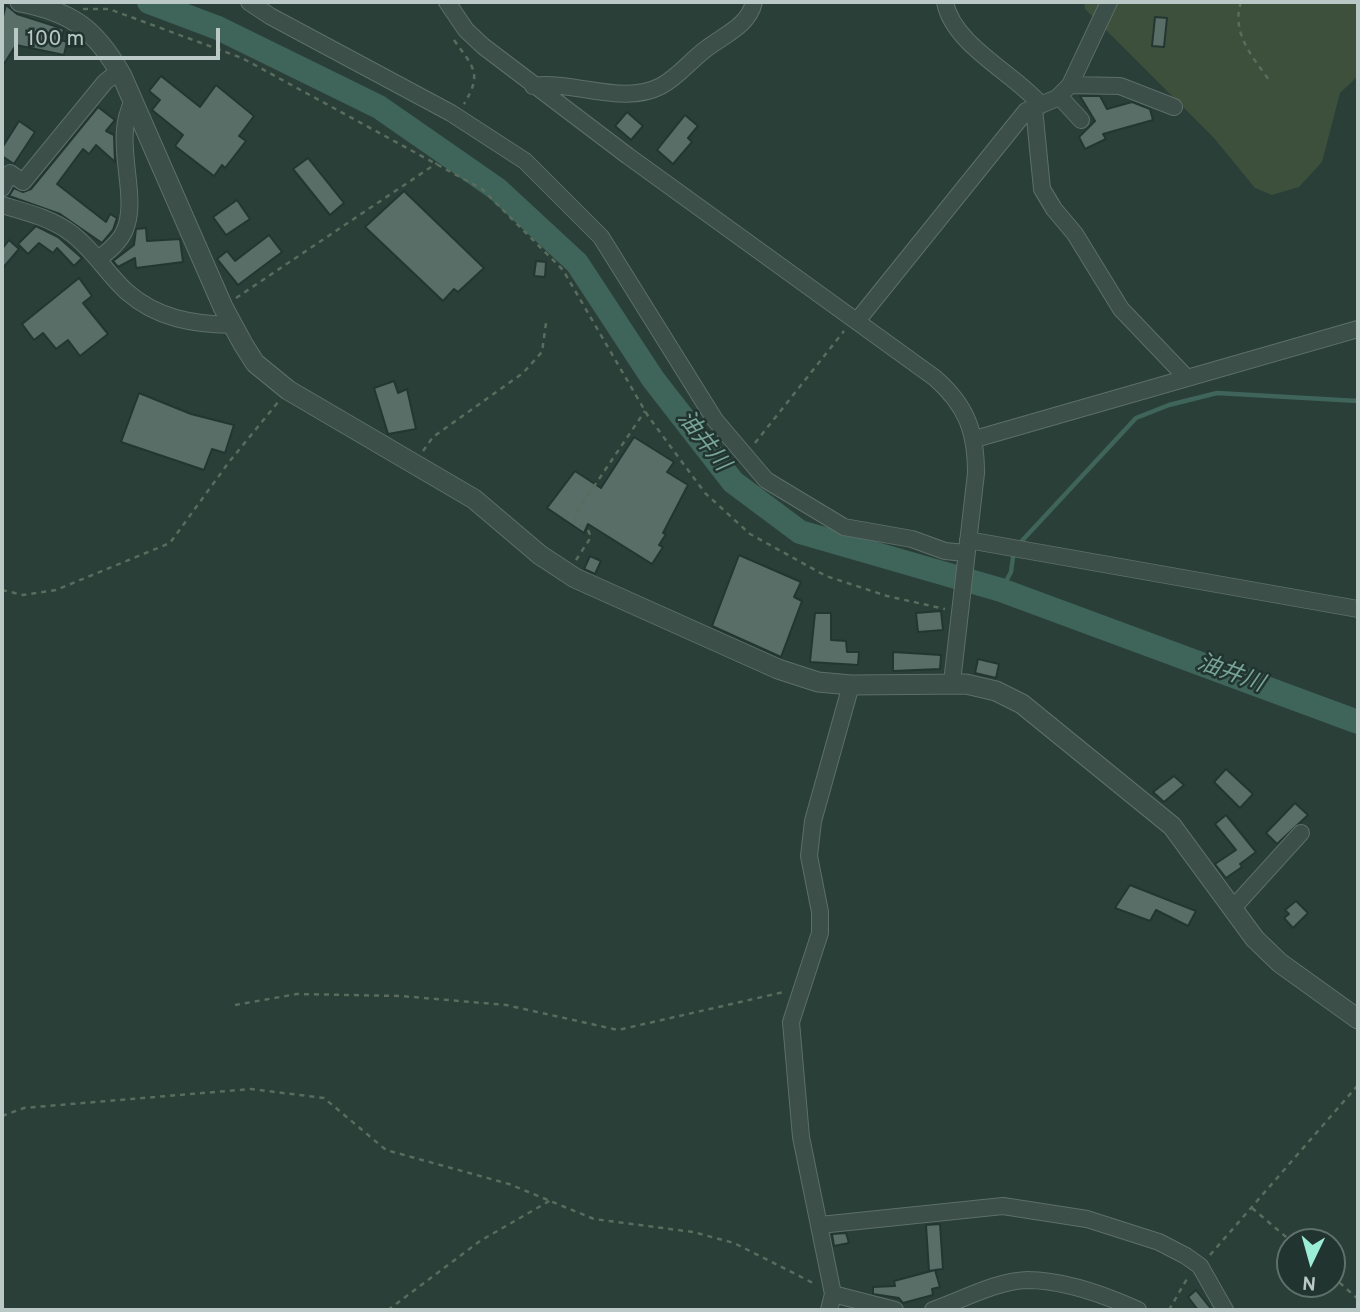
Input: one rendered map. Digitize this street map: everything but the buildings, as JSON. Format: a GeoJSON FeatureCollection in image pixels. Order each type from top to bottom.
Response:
{"type":"FeatureCollection","features":[{"type":"Feature","properties":{"kind":"street"},"geometry":{"type":"LineString","coordinates":[[20,2],[58,9],[101,41],[133,101],[232,325],[255,363],[288,390],[474,499],[540,555],[568,574],[778,670],[818,682],[851,685],[952,682],[996,691],[1022,705],[1172,825],[1255,939],[1280,962],[1358,1019]]}},
{"type":"Feature","properties":{"kind":"street"},"geometry":{"type":"LineString","coordinates":[[249,2],[270,16],[457,116],[525,161],[601,237],[715,420],[744,457],[766,480],[844,527],[912,539],[945,551],[966,554],[1014,548],[1358,610]]}},
{"type":"Feature","properties":{"kind":"street"},"geometry":{"type":"LineString","coordinates":[[447,2],[466,30],[533,86],[855,320],[948,389],[958,400],[975,439],[976,473],[952,682]]}},
{"type":"Feature","properties":{"kind":"street"},"geometry":{"type":"LineString","coordinates":[[533,86],[620,92],[659,88],[675,78],[705,49],[743,24],[754,2]]}},
{"type":"Feature","properties":{"kind":"street"},"geometry":{"type":"LineString","coordinates":[[945,2],[954,23],[970,42],[989,61],[1027,89],[1038,106],[1039,170],[1048,199],[1075,234],[1121,309],[1185,376]]}},
{"type":"Feature","properties":{"kind":"street"},"geometry":{"type":"LineString","coordinates":[[1065,90],[1110,2]]}},
{"type":"Feature","properties":{"kind":"street"},"geometry":{"type":"LineString","coordinates":[[2,188],[10,173],[23,182],[105,82],[119,71]]}},
{"type":"Feature","properties":{"kind":"street"},"geometry":{"type":"LineString","coordinates":[[855,320],[1026,111],[1065,90],[1120,86],[1174,107]]}},
{"type":"Feature","properties":{"kind":"street"},"geometry":{"type":"LineString","coordinates":[[1065,90],[1081,120]]}},
{"type":"Feature","properties":{"kind":"street"},"geometry":{"type":"LineString","coordinates":[[98,260],[116,244],[127,222],[124,142],[126,113],[133,101]]}},
{"type":"Feature","properties":{"kind":"street"},"geometry":{"type":"LineString","coordinates":[[2,205],[42,217],[71,233],[127,291],[163,315],[201,324],[232,325]]}},
{"type":"Feature","properties":{"kind":"street"},"geometry":{"type":"LineString","coordinates":[[975,439],[1185,376],[1358,329]]}},
{"type":"Feature","properties":{"kind":"street"},"geometry":{"type":"LineString","coordinates":[[829,1310],[834,1294],[819,1235],[820,1225],[801,1137],[790,1040],[791,1022],[817,944],[821,922],[809,856],[813,821],[851,685]]}},
{"type":"Feature","properties":{"kind":"street"},"geometry":{"type":"LineString","coordinates":[[1233,908],[1301,833]]}},
{"type":"Feature","properties":{"kind":"street"},"geometry":{"type":"LineString","coordinates":[[820,1225],[1003,1206],[1087,1219],[1159,1242],[1200,1266],[1225,1310]]}},
{"type":"Feature","properties":{"kind":"street"},"geometry":{"type":"LineString","coordinates":[[933,1310],[993,1288],[1028,1280],[1092,1293],[1138,1310]]}},
{"type":"Feature","properties":{"kind":"street"},"geometry":{"type":"LineString","coordinates":[[834,1294],[895,1310]]}},
{"type":"Feature","properties":{"kind":"path"},"geometry":{"type":"LineString","coordinates":[[1241,2],[1238,12],[1240,38],[1269,80]]}},
{"type":"Feature","properties":{"kind":"path"},"geometry":{"type":"LineString","coordinates":[[58,9],[109,9],[242,58],[482,189],[563,270],[645,411],[705,493],[750,534],[826,576],[887,596],[961,613]]}},
{"type":"Feature","properties":{"kind":"path"},"geometry":{"type":"LineString","coordinates":[[448,32],[476,76],[475,86],[457,116]]}},
{"type":"Feature","properties":{"kind":"path"},"geometry":{"type":"LineString","coordinates":[[223,307],[437,163]]}},
{"type":"Feature","properties":{"kind":"path"},"geometry":{"type":"LineString","coordinates":[[744,457],[855,320]]}},
{"type":"Feature","properties":{"kind":"path"},"geometry":{"type":"LineString","coordinates":[[415,464],[433,437],[523,373],[542,352],[546,323]]}},
{"type":"Feature","properties":{"kind":"path"},"geometry":{"type":"LineString","coordinates":[[2,590],[23,595],[56,590],[170,543],[229,462],[288,390]]}},
{"type":"Feature","properties":{"kind":"path"},"geometry":{"type":"LineString","coordinates":[[568,574],[591,537],[588,530],[575,521],[576,513],[645,411]]}},
{"type":"Feature","properties":{"kind":"path"},"geometry":{"type":"LineString","coordinates":[[235,1005],[297,994],[401,996],[506,1005],[618,1030],[801,988]]}},
{"type":"Feature","properties":{"kind":"path"},"geometry":{"type":"LineString","coordinates":[[1169,1310],[1188,1277],[1358,1085]]}},
{"type":"Feature","properties":{"kind":"path"},"geometry":{"type":"LineString","coordinates":[[2,1116],[24,1108],[251,1089],[324,1098],[386,1150],[509,1184],[594,1219],[693,1232],[734,1243],[834,1294]]}},
{"type":"Feature","properties":{"kind":"path"},"geometry":{"type":"LineString","coordinates":[[388,1310],[480,1241],[551,1200]]}},
{"type":"Feature","properties":{"kind":"path"},"geometry":{"type":"LineString","coordinates":[[1251,1207],[1276,1228]]}},
{"type":"Feature","properties":{"kind":"green space"},"geometry":{"type":"Polygon","coordinates":[[[1084,2],[1358,2],[1358,76],[1340,93],[1322,162],[1299,187],[1272,195],[1255,188],[1213,137],[1085,9],[1084,2]]]}},
{"type":"Feature","properties":{"kind":"waterway","name":"油井川"},"geometry":{"type":"LineString","coordinates":[[149,2],[218,28],[379,107],[497,189],[577,263],[653,379],[733,482],[800,532],[1001,590],[1358,722]]}},
{"type":"Feature","properties":{"kind":"waterway"},"geometry":{"type":"LineString","coordinates":[[1019,544],[1136,418],[1169,405],[1217,393],[1358,401]]}},
{"type":"Feature","properties":{"kind":"waterway"},"geometry":{"type":"LineString","coordinates":[[1001,590],[1011,572],[1014,550]]}}]}
